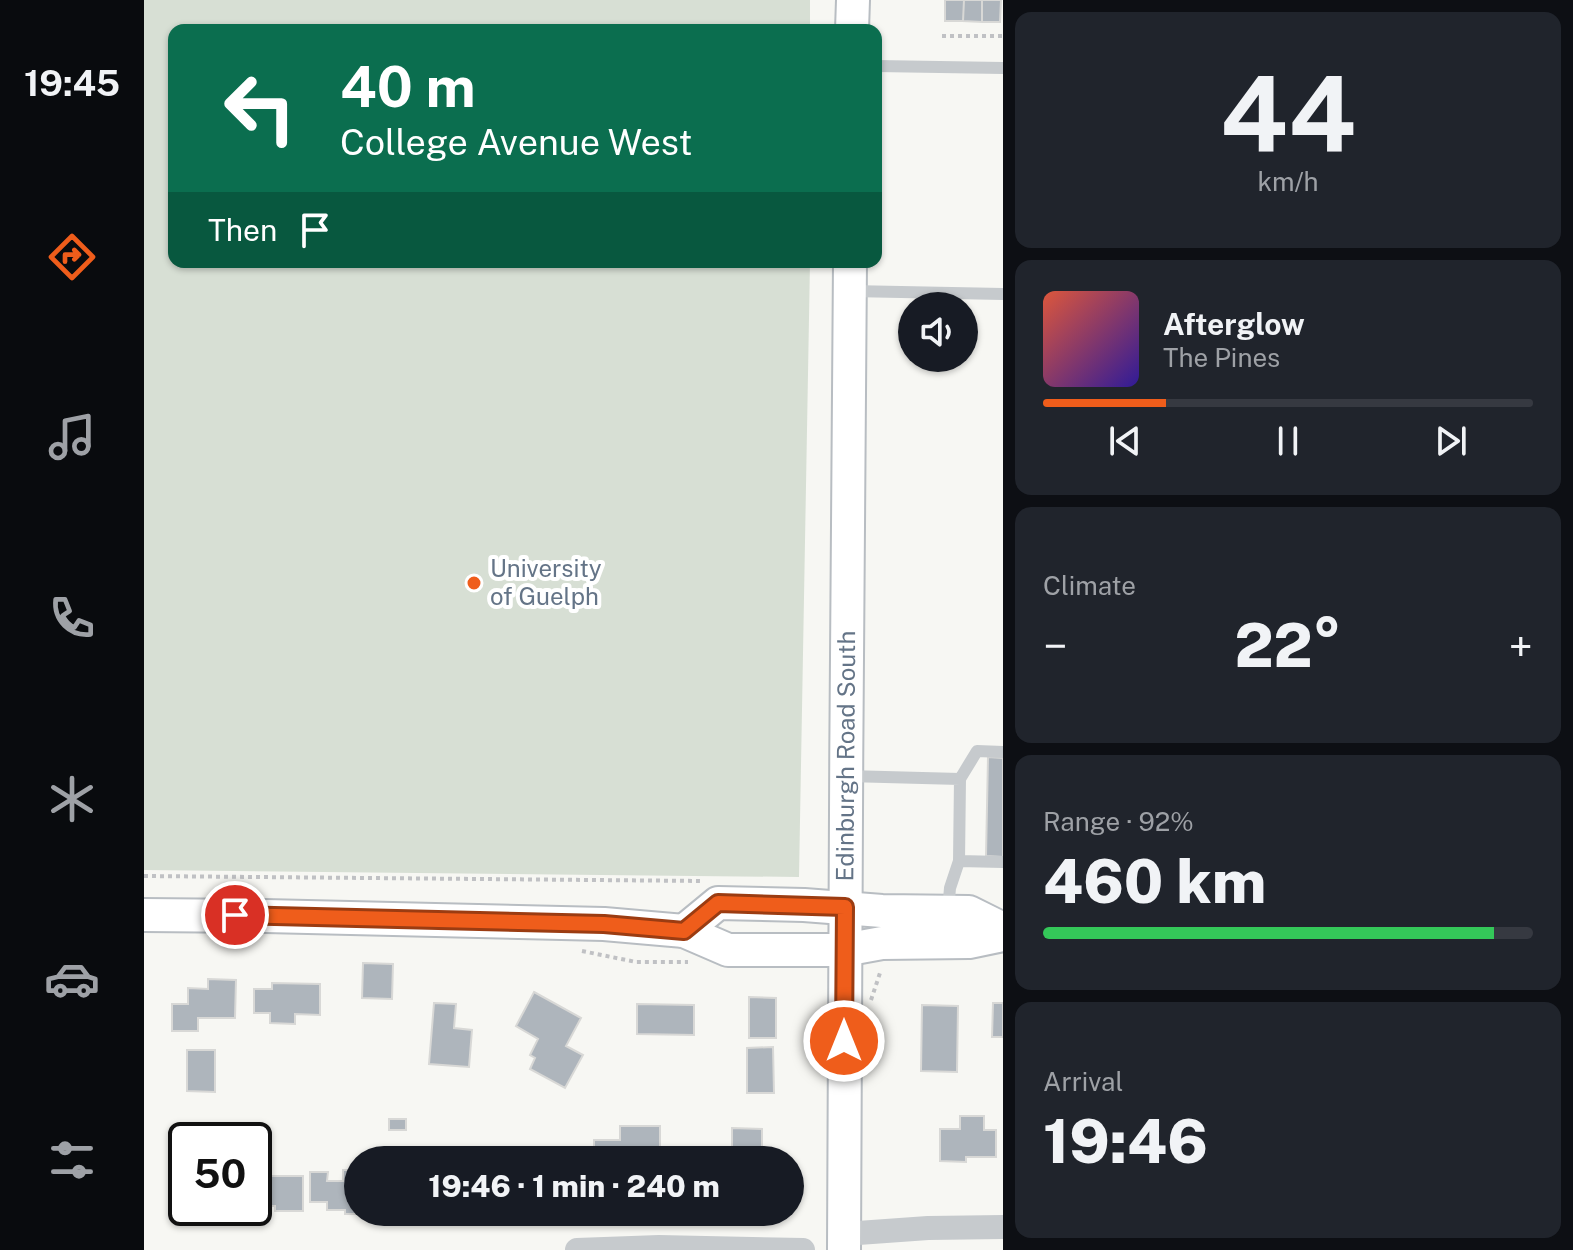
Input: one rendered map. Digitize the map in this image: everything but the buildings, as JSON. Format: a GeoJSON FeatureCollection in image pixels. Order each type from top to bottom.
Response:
{"type":"FeatureCollection","features":[{"type":"Feature","properties":{"kind":"main road"},"geometry":{"type":"LineString","coordinates":[[852,24],[853,0]]}},
{"type":"Feature","properties":{"kind":"main road","name":"Edinburgh Road South"},"geometry":{"type":"LineString","coordinates":[[837,1246],[847,776],[850,277]]}},
{"type":"Feature","properties":{"kind":"main road"},"geometry":{"type":"LineString","coordinates":[[684,931],[718,903],[969,912],[1003,932]]}},
{"type":"Feature","properties":{"kind":"main road"},"geometry":{"type":"LineString","coordinates":[[144,915],[604,924],[684,931],[728,950],[844,950],[882,943],[969,942],[1003,932]]}},
{"type":"Feature","properties":{"kind":"street"},"geometry":{"type":"LineString","coordinates":[[837,1246],[923,1228],[1003,1227]]}},
{"type":"Feature","properties":{"kind":"street"},"geometry":{"type":"LineString","coordinates":[[577,1250],[659,1247],[803,1250]]}},
{"type":"Feature","properties":{"kind":"lane"},"geometry":{"type":"LineString","coordinates":[[882,66],[1003,68]]}},
{"type":"Feature","properties":{"kind":"lane"},"geometry":{"type":"LineString","coordinates":[[850,277],[1003,294]]}},
{"type":"Feature","properties":{"kind":"lane"},"geometry":{"type":"LineString","coordinates":[[948,912],[950,888],[959,861],[960,779],[977,751],[1003,752]]}},
{"type":"Feature","properties":{"kind":"lane"},"geometry":{"type":"LineString","coordinates":[[847,776],[960,779]]}},
{"type":"Feature","properties":{"kind":"lane"},"geometry":{"type":"LineString","coordinates":[[959,861],[1003,862]]}},
{"type":"Feature","properties":{"kind":"path"},"geometry":{"type":"LineString","coordinates":[[942,36],[1003,36]]}},
{"type":"Feature","properties":{"kind":"path"},"geometry":{"type":"LineString","coordinates":[[144,876],[713,881]]}},
{"type":"Feature","properties":{"kind":"path"},"geometry":{"type":"LineString","coordinates":[[868,1009],[883,964]]}},
{"type":"Feature","properties":{"kind":"shaded area","name":"University of Guelph"},"geometry":{"type":"Polygon","coordinates":[[[144,0],[810,0],[810,24],[168,24],[168,268],[810,268],[799,877],[144,870],[144,0]]]}},
{"type":"Feature","properties":{"kind":"place","name":"University of Guelph"},"geometry":{"type":"Point","coordinates":[474,583]}},
{"type":"Feature","properties":{"kind":"route"},"geometry":{"type":"LineString","coordinates":[[235,915],[604,924],[684,931],[718,903],[845,907],[844,1041]]}}]}
